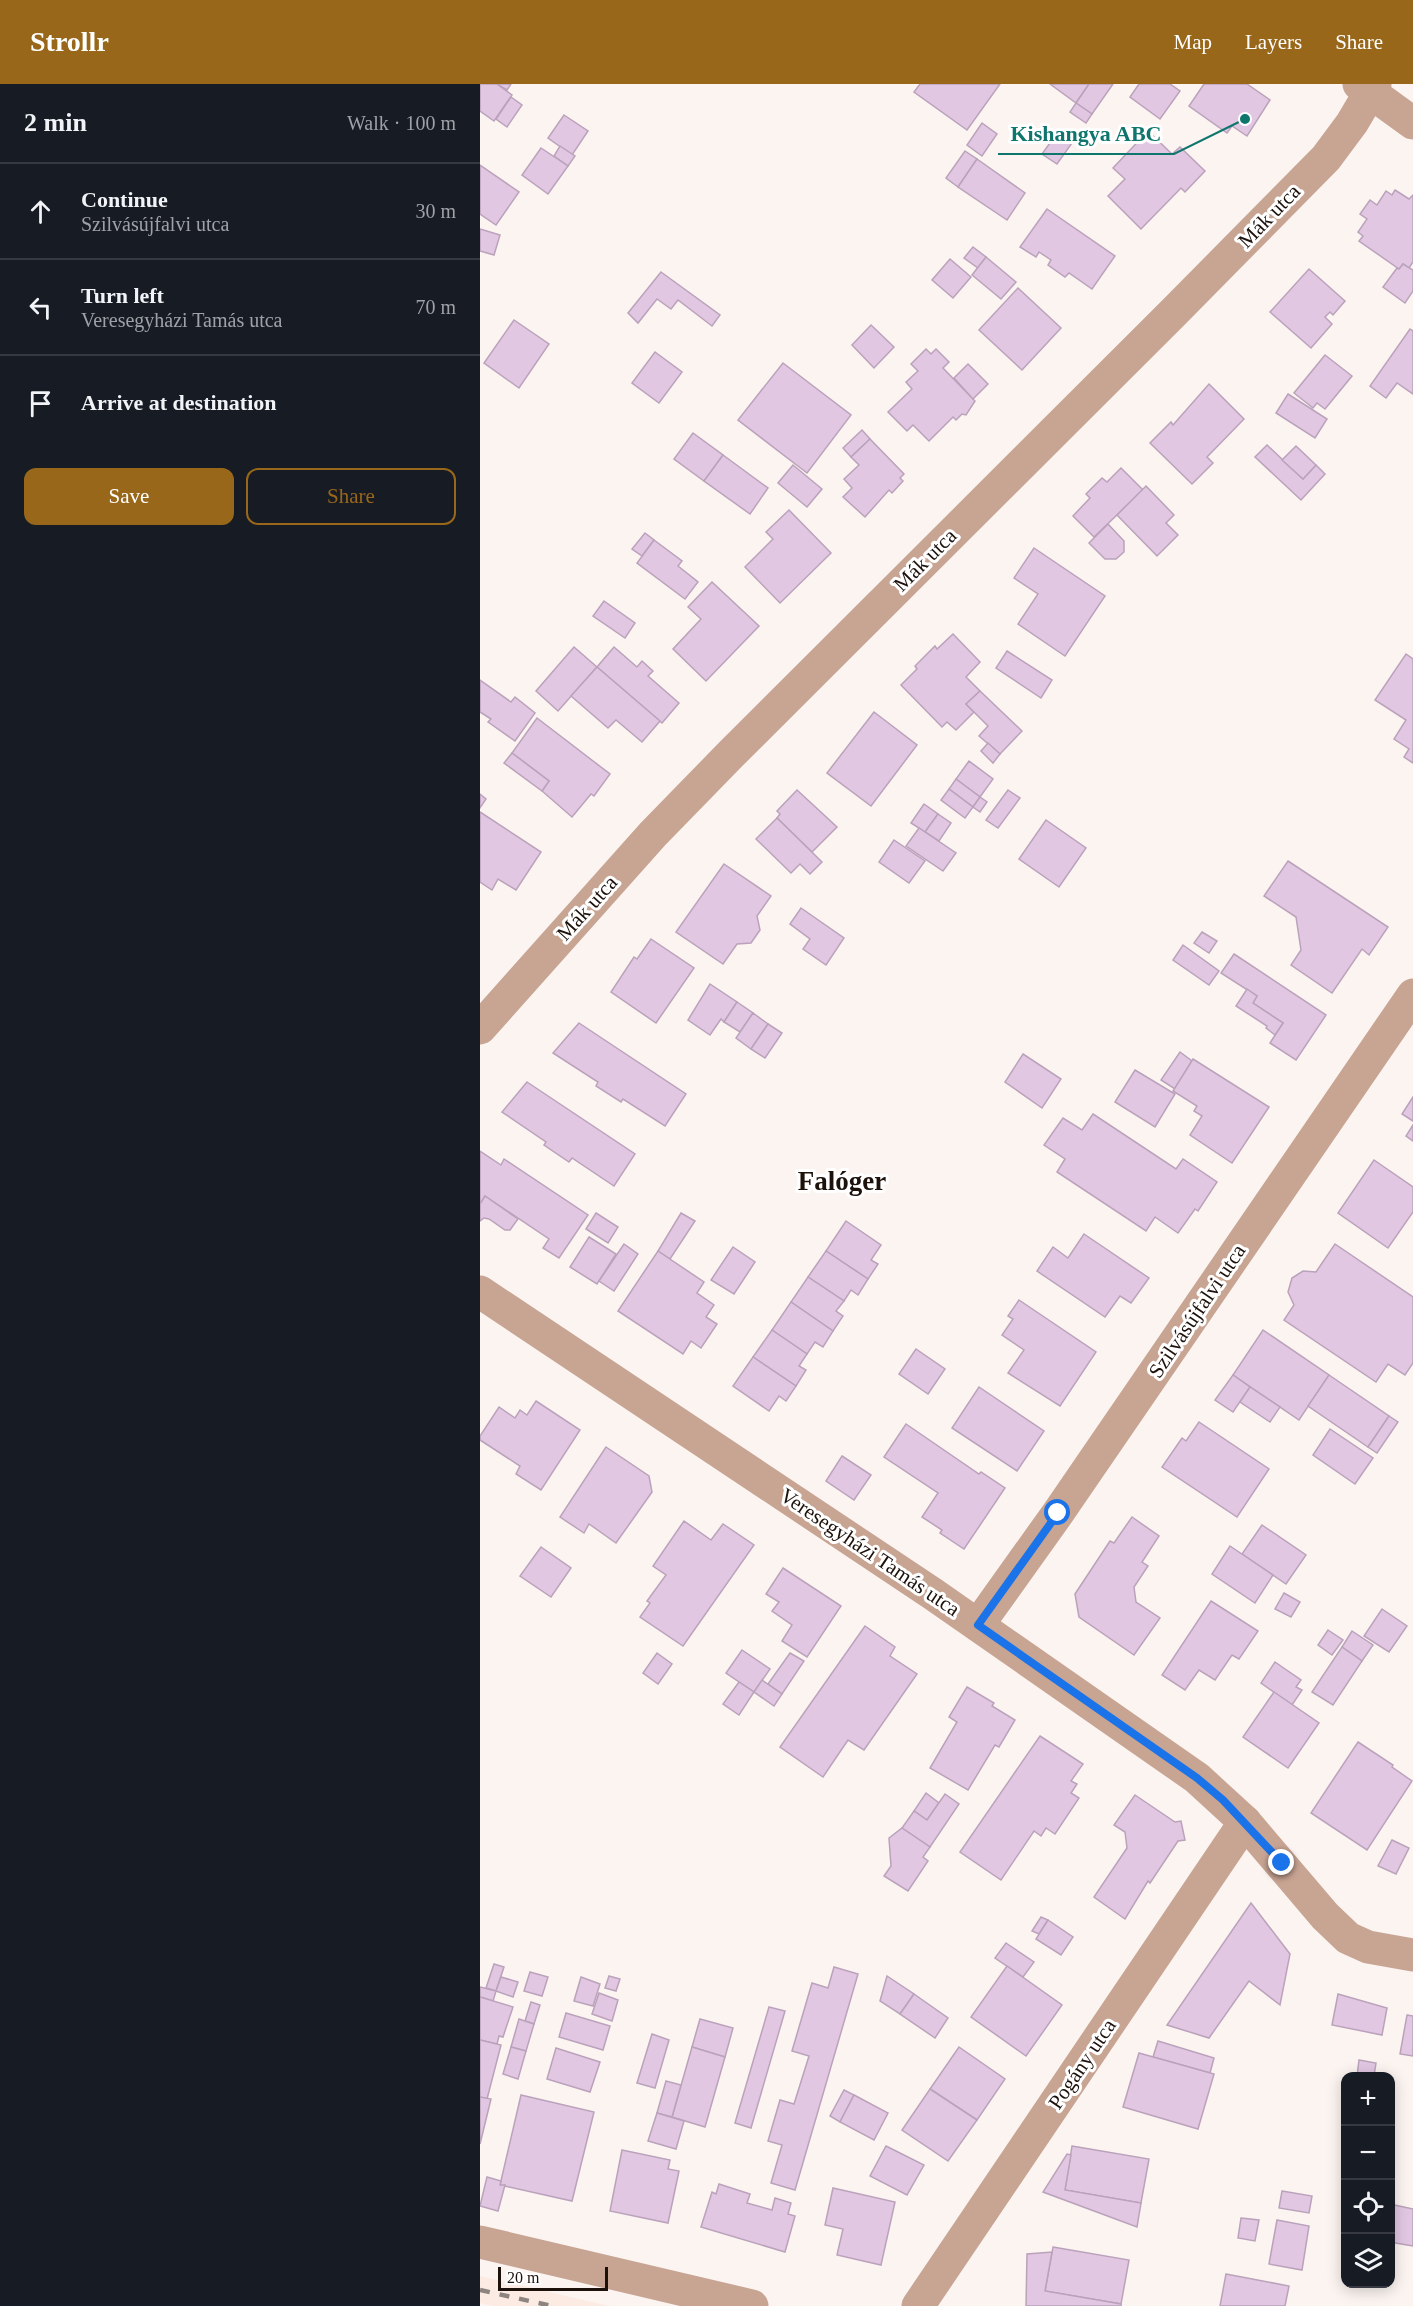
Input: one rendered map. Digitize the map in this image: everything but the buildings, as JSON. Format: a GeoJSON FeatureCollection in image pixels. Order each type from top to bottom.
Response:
{"type":"FeatureCollection","features":[{"type":"Feature","properties":{"kind":"street"},"geometry":{"type":"LineString","coordinates":[[1368,87],[1413,123]]}},
{"type":"Feature","properties":{"kind":"street","name":"Mák utca"},"geometry":{"type":"LineString","coordinates":[[480,1028],[653,834],[745,739],[1326,158],[1339,142],[1368,87]]}},
{"type":"Feature","properties":{"kind":"street","name":"Szilvásújfalvi utca"},"geometry":{"type":"LineString","coordinates":[[978,1625],[1058,1513],[1413,995]]}},
{"type":"Feature","properties":{"kind":"street","name":"Veresegyházi Tamás utca"},"geometry":{"type":"LineString","coordinates":[[480,1292],[978,1625],[1197,1778],[1245,1822],[1325,1916],[1348,1938],[1368,1947],[1413,1955]]}},
{"type":"Feature","properties":{"kind":"street","name":"Pogány utca"},"geometry":{"type":"LineString","coordinates":[[918,2306],[1245,1822]]}},
{"type":"Feature","properties":{"kind":"street"},"geometry":{"type":"LineString","coordinates":[[480,2242],[752,2306]]}},
{"type":"Feature","properties":{"kind":"shaded area"},"geometry":{"type":"Polygon","coordinates":[[[480,2276],[609,2306],[493,2306],[480,2303],[480,2276]]]}},
{"type":"Feature","properties":{"kind":"railway"},"geometry":{"type":"LineString","coordinates":[[480,2290],[552,2306]]}},
{"type":"Feature","properties":{"kind":"place","name":"Kishangya ABC"},"geometry":{"type":"Point","coordinates":[1245,119]}},
{"type":"Feature","properties":{"kind":"district","name":"Falóger"},"geometry":{"type":"Point","coordinates":[842,1181]}},
{"type":"Feature","properties":{"kind":"route"},"geometry":{"type":"LineString","coordinates":[[1058,1513],[978,1625],[1197,1778],[1223,1800],[1282,1863]]}}]}
